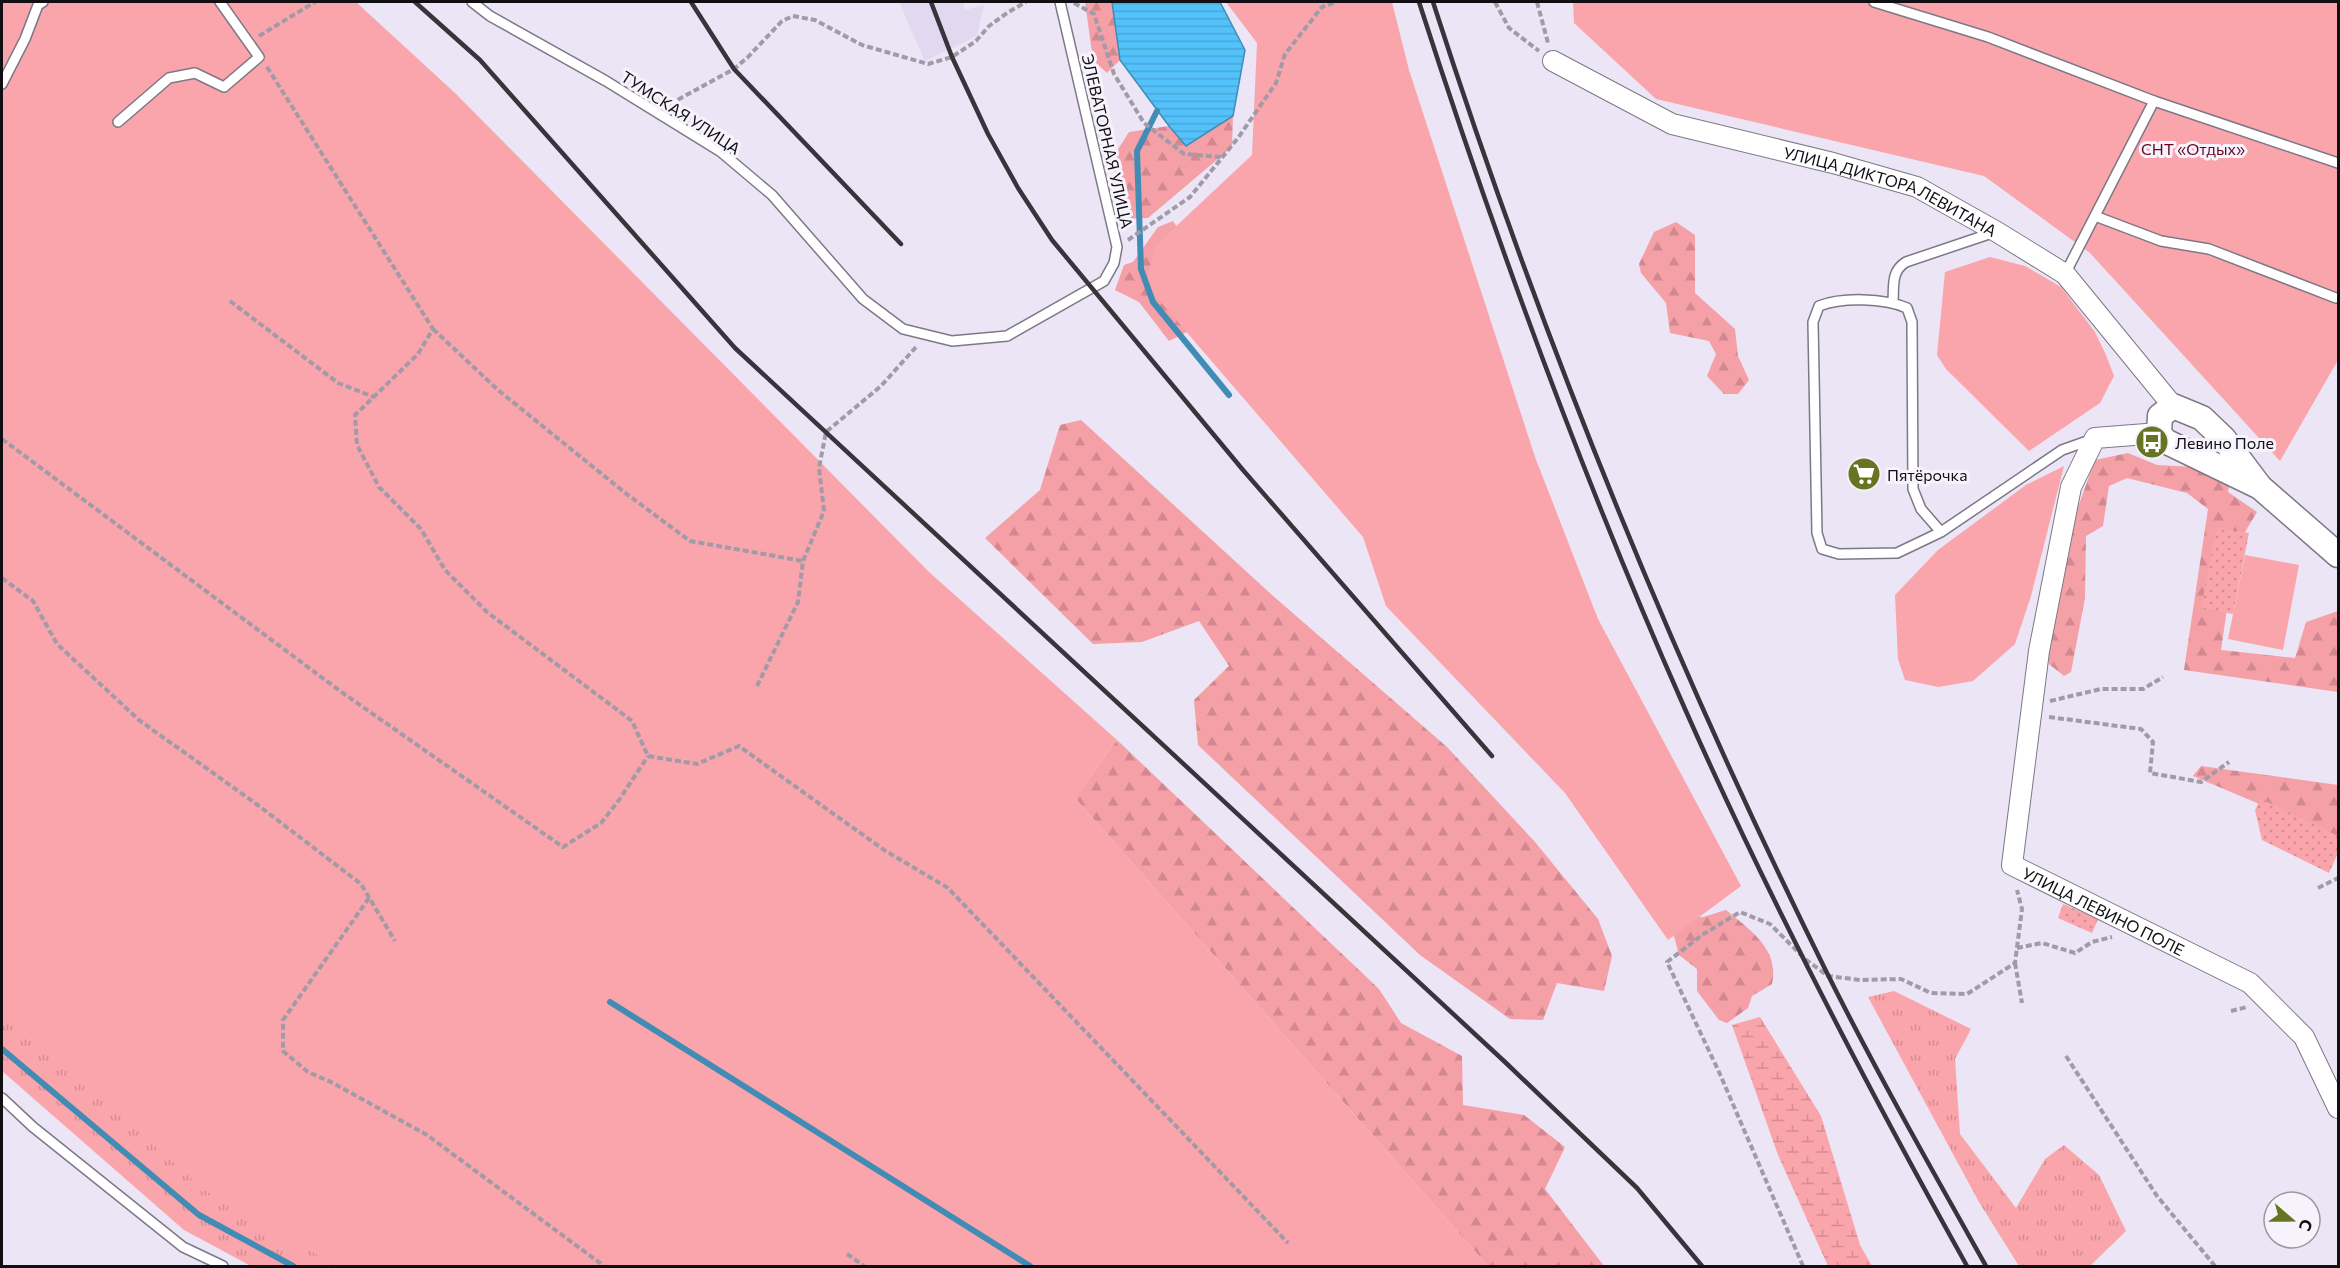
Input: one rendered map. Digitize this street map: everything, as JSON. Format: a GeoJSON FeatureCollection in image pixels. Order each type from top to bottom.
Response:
{"type":"FeatureCollection","features":[{"type":"Feature","properties":{"kind":"street","name":"УЛИЦА ДИКТОРА ЛЕВИТАНА"},"geometry":{"type":"LineString","coordinates":[[1553,61],[1672,124],[1833,163],[1917,188],[1997,232],[2065,274],[2173,406],[2202,418],[2224,439],[2260,487],[2338,555]]}},
{"type":"Feature","properties":{"kind":"street"},"geometry":{"type":"LineString","coordinates":[[2096,438],[2159,433],[2160,416],[2173,406]]}},
{"type":"Feature","properties":{"kind":"street","name":"УЛИЦА ДИКТОРА ЛЕВИТАНА"},"geometry":{"type":"LineString","coordinates":[[2159,433],[2164,441],[2260,487]]}},
{"type":"Feature","properties":{"kind":"street","name":"УЛИЦА ЛЕВИНО ПОЛЕ"},"geometry":{"type":"LineString","coordinates":[[2096,438],[2071,487],[2039,651],[2012,865],[2250,983],[2304,1037],[2338,1108]]}},
{"type":"Feature","properties":{"kind":"lane"},"geometry":{"type":"LineString","coordinates":[[2,84],[25,39],[38,5],[43,2]]}},
{"type":"Feature","properties":{"kind":"lane"},"geometry":{"type":"LineString","coordinates":[[118,122],[169,78],[195,73],[224,87],[259,57],[220,2]]}},
{"type":"Feature","properties":{"kind":"lane","name":"ТУМСКАЯ УЛИЦА"},"geometry":{"type":"LineString","coordinates":[[472,2],[490,16],[606,81],[721,152],[772,195],[863,299],[903,329],[952,341],[1007,336]]}},
{"type":"Feature","properties":{"kind":"lane","name":"ЭЛЕВАТОРНАЯ УЛИЦА"},"geometry":{"type":"LineString","coordinates":[[1007,336],[1104,281],[1114,263],[1117,248],[1060,2]]}},
{"type":"Feature","properties":{"kind":"lane"},"geometry":{"type":"LineString","coordinates":[[1874,2],[1988,37],[2154,101],[2338,164]]}},
{"type":"Feature","properties":{"kind":"lane"},"geometry":{"type":"LineString","coordinates":[[2065,274],[2154,101]]}},
{"type":"Feature","properties":{"kind":"lane"},"geometry":{"type":"LineString","coordinates":[[2095,216],[2161,241],[2209,249],[2336,298]]}},
{"type":"Feature","properties":{"kind":"lane"},"geometry":{"type":"LineString","coordinates":[[1893,301],[1894,275],[1898,267],[1906,262],[1997,232]]}},
{"type":"Feature","properties":{"kind":"lane"},"geometry":{"type":"LineString","coordinates":[[1941,532],[1921,508],[1913,489],[1912,322],[1907,308],[1893,301],[1832,301],[1819,306],[1813,322],[1817,533],[1822,549],[1839,554],[1897,553],[1941,532],[2062,450],[2096,438]]}},
{"type":"Feature","properties":{"kind":"lane"},"geometry":{"type":"LineString","coordinates":[[2,1098],[33,1126],[183,1247],[223,1266]]}},
{"type":"Feature","properties":{"kind":"path"},"geometry":{"type":"LineString","coordinates":[[249,43],[315,2]]}},
{"type":"Feature","properties":{"kind":"path"},"geometry":{"type":"LineString","coordinates":[[657,113],[684,95],[734,69],[782,21],[793,16],[815,20],[862,45],[928,64],[952,57],[976,41],[989,26],[1026,2]]}},
{"type":"Feature","properties":{"kind":"path"},"geometry":{"type":"LineString","coordinates":[[1071,2],[1094,14],[1114,74],[1144,123],[1156,130],[1184,154],[1223,157]]}},
{"type":"Feature","properties":{"kind":"path"},"geometry":{"type":"LineString","coordinates":[[1134,236],[1190,197],[1238,138],[1276,83],[1285,54],[1322,7],[1336,2]]}},
{"type":"Feature","properties":{"kind":"path"},"geometry":{"type":"LineString","coordinates":[[1495,2],[1509,28],[1553,61]]}},
{"type":"Feature","properties":{"kind":"path"},"geometry":{"type":"LineString","coordinates":[[1537,2],[1553,61]]}},
{"type":"Feature","properties":{"kind":"path"},"geometry":{"type":"LineString","coordinates":[[259,57],[432,329],[498,390],[624,492],[690,541],[803,561]]}},
{"type":"Feature","properties":{"kind":"path"},"geometry":{"type":"LineString","coordinates":[[230,301],[338,384],[374,397]]}},
{"type":"Feature","properties":{"kind":"path"},"geometry":{"type":"LineString","coordinates":[[432,329],[418,354],[355,415],[357,445],[380,487],[421,530],[445,570],[487,612],[632,721],[648,756]]}},
{"type":"Feature","properties":{"kind":"path"},"geometry":{"type":"LineString","coordinates":[[757,686],[798,602],[803,561],[824,512],[819,468],[826,432],[881,386],[927,335]]}},
{"type":"Feature","properties":{"kind":"path"},"geometry":{"type":"LineString","coordinates":[[2,439],[340,691],[563,847],[601,823],[648,756]]}},
{"type":"Feature","properties":{"kind":"path"},"geometry":{"type":"LineString","coordinates":[[2,578],[33,602],[57,644],[139,720],[361,884],[395,941]]}},
{"type":"Feature","properties":{"kind":"path"},"geometry":{"type":"LineString","coordinates":[[2032,710],[2102,689],[2143,689],[2163,678]]}},
{"type":"Feature","properties":{"kind":"path"},"geometry":{"type":"LineString","coordinates":[[2032,710],[2141,729],[2153,742],[2150,773],[2201,782],[2229,762]]}},
{"type":"Feature","properties":{"kind":"path"},"geometry":{"type":"LineString","coordinates":[[648,756],[697,764],[739,746],[884,850],[948,888],[1288,1243]]}},
{"type":"Feature","properties":{"kind":"path"},"geometry":{"type":"LineString","coordinates":[[2012,865],[2022,909],[2015,963],[2022,1003]]}},
{"type":"Feature","properties":{"kind":"path"},"geometry":{"type":"LineString","coordinates":[[2318,888],[2338,878]]}},
{"type":"Feature","properties":{"kind":"path"},"geometry":{"type":"LineString","coordinates":[[369,898],[283,1020],[283,1051],[308,1072],[331,1082],[427,1135],[604,1266]]}},
{"type":"Feature","properties":{"kind":"path"},"geometry":{"type":"LineString","coordinates":[[1803,1266],[1719,1072],[1667,962],[1702,935],[1740,912],[1770,924],[1805,959],[1828,976],[1860,980],[1901,980],[1931,993],[1967,994],[2015,963]]}},
{"type":"Feature","properties":{"kind":"path"},"geometry":{"type":"LineString","coordinates":[[2017,948],[2042,943],[2075,953],[2092,942],[2118,936],[2136,927]]}},
{"type":"Feature","properties":{"kind":"path"},"geometry":{"type":"LineString","coordinates":[[2066,1056],[2157,1196],[2215,1266]]}},
{"type":"Feature","properties":{"kind":"path"},"geometry":{"type":"LineString","coordinates":[[847,1254],[864,1266]]}},
{"type":"Feature","properties":{"kind":"shaded area"},"geometry":{"type":"Polygon","coordinates":[[[899,2],[963,2],[965,10],[984,5],[977,36],[925,61],[899,2]]]}},
{"type":"Feature","properties":{"kind":"green space"},"geometry":{"type":"Polygon","coordinates":[[[2,2],[356,2],[455,93],[929,572],[1117,740],[1075,798],[1488,1266],[337,1266],[204,1190],[2,1008],[2,2]]]}},
{"type":"Feature","properties":{"kind":"green space"},"geometry":{"type":"Polygon","coordinates":[[[1085,2],[1112,2],[1120,60],[1107,73],[1093,60],[1085,2]]]}},
{"type":"Feature","properties":{"kind":"green space"},"geometry":{"type":"Polygon","coordinates":[[[1226,2],[1392,2],[1409,70],[1535,457],[1598,619],[1741,886],[1668,940],[1565,793],[1386,606],[1363,537],[1146,285],[1155,246],[1252,155],[1257,43],[1226,2]]]}},
{"type":"Feature","properties":{"kind":"green space","name":"СНТ «Отдых»"},"geometry":{"type":"Polygon","coordinates":[[[1573,2],[2338,2],[2338,360],[2280,461],[2090,253],[1984,176],[1656,99],[1574,23],[1573,2]]]}},
{"type":"Feature","properties":{"kind":"green space"},"geometry":{"type":"Polygon","coordinates":[[[1233,116],[1232,147],[1148,218],[1117,219],[1115,154],[1129,132],[1169,126],[1186,145],[1233,116]]]}},
{"type":"Feature","properties":{"kind":"green space"},"geometry":{"type":"Polygon","coordinates":[[[1173,221],[1178,229],[1191,330],[1169,341],[1139,302],[1115,290],[1124,265],[1133,262],[1158,227],[1173,221]]]}},
{"type":"Feature","properties":{"kind":"green space"},"geometry":{"type":"Polygon","coordinates":[[[1676,222],[1695,235],[1695,293],[1735,329],[1738,356],[1749,380],[1738,394],[1724,394],[1707,376],[1716,354],[1709,341],[1670,333],[1666,303],[1641,273],[1639,264],[1654,232],[1676,222]]]}},
{"type":"Feature","properties":{"kind":"green space"},"geometry":{"type":"Polygon","coordinates":[[[1990,257],[2025,266],[2061,287],[2095,332],[2114,376],[2100,403],[2029,451],[1946,369],[1937,355],[1945,272],[1990,257]]]}},
{"type":"Feature","properties":{"kind":"green space"},"geometry":{"type":"Polygon","coordinates":[[[1081,420],[1272,595],[1447,747],[1535,842],[1598,919],[1612,956],[1604,991],[1557,983],[1543,1020],[1510,1019],[1420,955],[1198,745],[1194,700],[1229,666],[1199,621],[1142,642],[1093,644],[985,538],[1040,490],[1060,425],[1081,420]]]}},
{"type":"Feature","properties":{"kind":"green space"},"geometry":{"type":"Polygon","coordinates":[[[2128,453],[2157,465],[2214,468],[2230,481],[2228,492],[2257,512],[2236,547],[2221,650],[2295,658],[2306,622],[2338,611],[2338,692],[2184,670],[2208,509],[2187,493],[2127,478],[2109,486],[2103,526],[2086,536],[2085,598],[2071,672],[2064,676],[2049,664],[2047,646],[2069,532],[2095,460],[2128,453]]]}},
{"type":"Feature","properties":{"kind":"green space"},"geometry":{"type":"Polygon","coordinates":[[[2064,466],[2031,596],[2015,644],[1973,681],[1938,687],[1905,680],[1898,659],[1895,595],[1938,550],[2026,485],[2064,466]]]}},
{"type":"Feature","properties":{"kind":"green space"},"geometry":{"type":"Polygon","coordinates":[[[2217,527],[2249,533],[2233,614],[2201,608],[2217,527]]]}},
{"type":"Feature","properties":{"kind":"green space"},"geometry":{"type":"Polygon","coordinates":[[[2245,555],[2299,565],[2283,650],[2228,639],[2245,555]]]}},
{"type":"Feature","properties":{"kind":"green space"},"geometry":{"type":"Polygon","coordinates":[[[1117,740],[1379,989],[1401,1023],[1462,1056],[1463,1105],[1524,1115],[1565,1147],[1545,1189],[1604,1266],[1488,1266],[1075,798],[1117,740]]]}},
{"type":"Feature","properties":{"kind":"green space"},"geometry":{"type":"Polygon","coordinates":[[[2201,766],[2338,785],[2338,855],[2292,840],[2257,803],[2193,776],[2201,766]]]}},
{"type":"Feature","properties":{"kind":"green space"},"geometry":{"type":"Polygon","coordinates":[[[2261,799],[2338,836],[2338,853],[2329,873],[2262,840],[2255,810],[2261,799]]]}},
{"type":"Feature","properties":{"kind":"green space"},"geometry":{"type":"Polygon","coordinates":[[[2063,904],[2098,919],[2092,933],[2058,918],[2063,904]]]}},
{"type":"Feature","properties":{"kind":"green space"},"geometry":{"type":"Polygon","coordinates":[[[1726,910],[1761,941],[1771,960],[1773,972],[1772,984],[1752,996],[1748,1008],[1727,1023],[1719,1020],[1697,991],[1697,969],[1679,955],[1673,932],[1683,916],[1703,917],[1726,910]]]}},
{"type":"Feature","properties":{"kind":"green space"},"geometry":{"type":"Polygon","coordinates":[[[1894,991],[1971,1029],[1955,1059],[1960,1134],[2016,1208],[2045,1159],[2064,1145],[2099,1175],[2126,1231],[2090,1266],[2019,1266],[1979,1202],[1868,997],[1894,991]]]}},
{"type":"Feature","properties":{"kind":"green space"},"geometry":{"type":"Polygon","coordinates":[[[2,994],[424,1266],[251,1266],[184,1230],[2,1071],[2,994]]]}},
{"type":"Feature","properties":{"kind":"green space"},"geometry":{"type":"Polygon","coordinates":[[[1760,1017],[1821,1116],[1860,1245],[1872,1266],[1828,1266],[1778,1155],[1732,1025],[1760,1017]]]}},
{"type":"Feature","properties":{"kind":"water"},"geometry":{"type":"Polygon","coordinates":[[[1112,2],[1220,2],[1245,50],[1233,116],[1186,146],[1120,60],[1112,2]]]}},
{"type":"Feature","properties":{"kind":"waterway"},"geometry":{"type":"LineString","coordinates":[[1157,111],[1137,151],[1141,269],[1153,302],[1229,395]]}},
{"type":"Feature","properties":{"kind":"waterway"},"geometry":{"type":"LineString","coordinates":[[610,1002],[1030,1266]]}},
{"type":"Feature","properties":{"kind":"waterway"},"geometry":{"type":"LineString","coordinates":[[2,1049],[199,1215],[293,1266]]}},
{"type":"Feature","properties":{"kind":"railway"},"geometry":{"type":"LineString","coordinates":[[415,2],[480,60],[735,348],[1505,1062],[1637,1188],[1702,1266]]}},
{"type":"Feature","properties":{"kind":"railway"},"geometry":{"type":"LineString","coordinates":[[691,2],[734,69],[901,244]]}},
{"type":"Feature","properties":{"kind":"railway"},"geometry":{"type":"LineString","coordinates":[[931,2],[952,57],[988,134],[1018,188],[1052,240],[1243,470],[1492,756]]}},
{"type":"Feature","properties":{"kind":"railway"},"geometry":{"type":"LineString","coordinates":[[1419,2],[1510,270],[1576,447],[1647,622],[1750,851],[1892,1129],[1967,1266]]}},
{"type":"Feature","properties":{"kind":"railway"},"geometry":{"type":"LineString","coordinates":[[1433,2],[1518,250],[1564,373],[1662,616],[1715,736],[1827,973],[1885,1084],[1986,1266]]}},
{"type":"Feature","properties":{"kind":"place","name":"Левино Поле"},"geometry":{"type":"Point","coordinates":[2152,442]}},
{"type":"Feature","properties":{"kind":"place","name":"Пятёрочка"},"geometry":{"type":"Point","coordinates":[1864,474]}}]}
